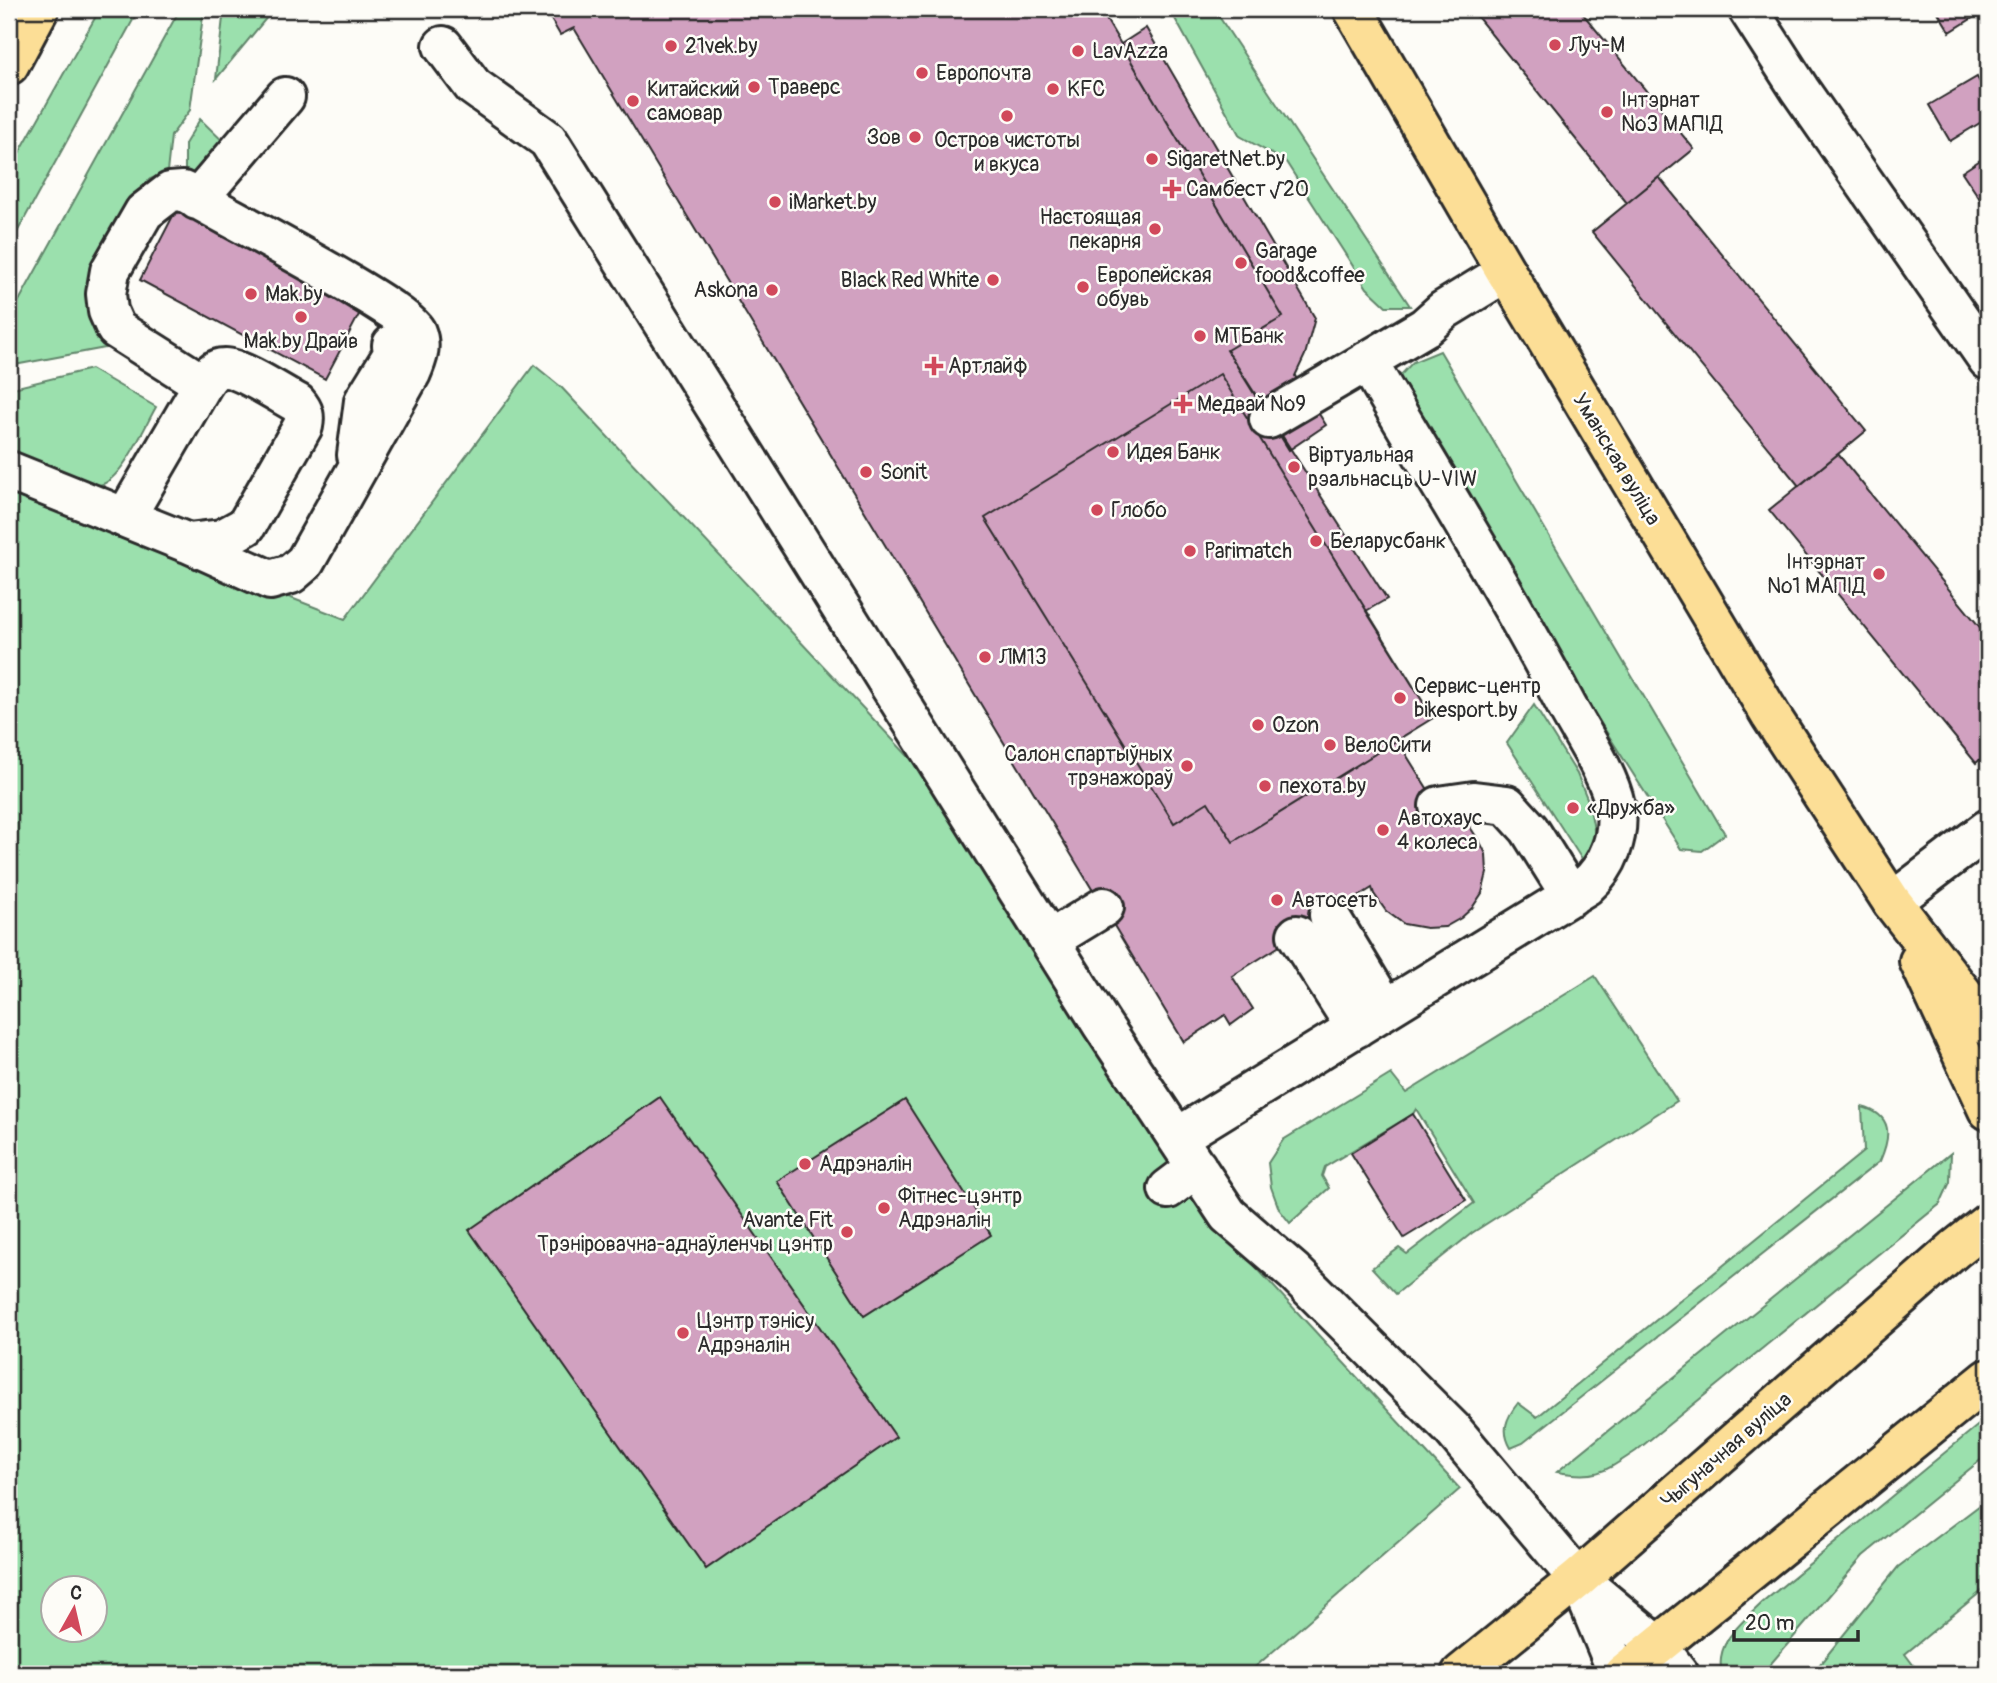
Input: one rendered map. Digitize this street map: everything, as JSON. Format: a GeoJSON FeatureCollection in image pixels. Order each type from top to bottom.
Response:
{"type":"FeatureCollection","features":[{"type":"Feature","properties":{"kind":"main road"},"geometry":{"type":"LineString","coordinates":[[9,65],[39,9]]}},
{"type":"Feature","properties":{"kind":"main road","name":"Уманская вуліца"},"geometry":{"type":"LineString","coordinates":[[1353,9],[1506,272],[1771,716],[1892,902],[1988,1026]]}},
{"type":"Feature","properties":{"kind":"main road","name":"Уманская вуліца"},"geometry":{"type":"LineString","coordinates":[[1892,902],[1988,1110]]}},
{"type":"Feature","properties":{"kind":"main road","name":"Чыгуначная вуліца"},"geometry":{"type":"LineString","coordinates":[[1461,1674],[1578,1579],[1944,1258],[1988,1223]]}},
{"type":"Feature","properties":{"kind":"main road"},"geometry":{"type":"LineString","coordinates":[[1623,1674],[1668,1660],[1988,1379]]}},
{"type":"Feature","properties":{"kind":"street"},"geometry":{"type":"LineString","coordinates":[[1748,9],[1800,90],[1988,360]]}},
{"type":"Feature","properties":{"kind":"street"},"geometry":{"type":"LineString","coordinates":[[443,46],[473,86],[548,140],[1050,940],[1181,1165],[1228,1215],[1294,1272],[1452,1429],[1578,1579],[1668,1660]]}},
{"type":"Feature","properties":{"kind":"street"},"geometry":{"type":"LineString","coordinates":[[197,200],[285,97]]}},
{"type":"Feature","properties":{"kind":"street"},"geometry":{"type":"LineString","coordinates":[[9,471],[188,543],[270,580],[291,574],[305,562],[353,478],[364,401],[393,354],[391,335],[371,297],[183,191],[170,192],[144,212],[110,271],[106,294],[108,311],[116,329],[203,384]]}},
{"type":"Feature","properties":{"kind":"street"},"geometry":{"type":"LineString","coordinates":[[1269,419],[1425,327],[1444,310],[1506,272]]}},
{"type":"Feature","properties":{"kind":"street"},"geometry":{"type":"LineString","coordinates":[[1181,1165],[1371,1018],[1571,896],[1599,875],[1616,838],[1615,806],[1604,775],[1553,679],[1367,360]]}},
{"type":"Feature","properties":{"kind":"street"},"geometry":{"type":"LineString","coordinates":[[125,518],[211,372],[224,368],[236,369],[297,403],[303,410],[305,419],[246,526],[222,539],[188,543]]}},
{"type":"Feature","properties":{"kind":"street"},"geometry":{"type":"LineString","coordinates":[[1439,806],[1474,801],[1507,805],[1529,829],[1571,896]]}},
{"type":"Feature","properties":{"kind":"street"},"geometry":{"type":"LineString","coordinates":[[1892,902],[1988,829]]}},
{"type":"Feature","properties":{"kind":"street"},"geometry":{"type":"LineString","coordinates":[[1050,940],[1104,907]]}},
{"type":"Feature","properties":{"kind":"street"},"geometry":{"type":"LineString","coordinates":[[1329,915],[1371,1018]]}},
{"type":"Feature","properties":{"kind":"street"},"geometry":{"type":"LineString","coordinates":[[1297,935],[1371,1018]]}},
{"type":"Feature","properties":{"kind":"street"},"geometry":{"type":"LineString","coordinates":[[1578,1579],[1618,1674]]}},
{"type":"Feature","properties":{"kind":"green space"},"geometry":{"type":"Polygon","coordinates":[[[100,9],[139,9],[9,247],[9,171],[100,9]]]}},
{"type":"Feature","properties":{"kind":"green space"},"geometry":{"type":"Polygon","coordinates":[[[180,9],[204,9],[190,110],[171,136],[167,172],[148,180],[135,198],[112,342],[105,348],[9,366],[9,319],[180,9]]]}},
{"type":"Feature","properties":{"kind":"green space"},"geometry":{"type":"Polygon","coordinates":[[[224,9],[273,10],[216,79],[224,9]]]}},
{"type":"Feature","properties":{"kind":"green space"},"geometry":{"type":"Polygon","coordinates":[[[1156,9],[1214,9],[1410,306],[1386,306],[1367,288],[1286,162],[1240,136],[1173,15],[1162,18],[1156,9]]]}},
{"type":"Feature","properties":{"kind":"green space"},"geometry":{"type":"Polygon","coordinates":[[[200,119],[229,147],[203,176],[185,170],[185,144],[200,119]]]}},
{"type":"Feature","properties":{"kind":"green space"},"geometry":{"type":"Polygon","coordinates":[[[1440,351],[1725,834],[1702,851],[1681,849],[1399,407],[1397,379],[1413,362],[1440,351]]]}},
{"type":"Feature","properties":{"kind":"green space"},"geometry":{"type":"Polygon","coordinates":[[[534,365],[561,387],[924,773],[1219,1227],[1460,1489],[1247,1674],[9,1674],[9,488],[345,619],[534,365]]]}},
{"type":"Feature","properties":{"kind":"green space"},"geometry":{"type":"Polygon","coordinates":[[[91,369],[156,407],[119,471],[103,484],[82,486],[56,479],[9,459],[9,389],[91,369]]]}},
{"type":"Feature","properties":{"kind":"green space"},"geometry":{"type":"Polygon","coordinates":[[[1534,705],[1577,774],[1589,803],[1595,835],[1583,861],[1507,743],[1534,705]]]}},
{"type":"Feature","properties":{"kind":"green space"},"geometry":{"type":"Polygon","coordinates":[[[1595,976],[1677,1101],[1472,1233],[1396,1294],[1372,1268],[1399,1248],[1407,1254],[1474,1203],[1416,1109],[1413,1114],[1325,1167],[1322,1176],[1329,1188],[1290,1223],[1279,1209],[1271,1187],[1268,1163],[1283,1140],[1391,1074],[1406,1093],[1595,976]]]}},
{"type":"Feature","properties":{"kind":"green space"},"geometry":{"type":"Polygon","coordinates":[[[1862,1107],[1879,1115],[1887,1128],[1886,1143],[1880,1161],[1523,1443],[1511,1448],[1506,1436],[1506,1425],[1518,1403],[1537,1417],[1864,1151],[1862,1107]]]}},
{"type":"Feature","properties":{"kind":"green space"},"geometry":{"type":"Polygon","coordinates":[[[1951,1153],[1950,1182],[1940,1204],[1636,1451],[1599,1472],[1582,1475],[1557,1472],[1951,1153]]]}},
{"type":"Feature","properties":{"kind":"green space"},"geometry":{"type":"Polygon","coordinates":[[[1988,1417],[1988,1454],[1863,1556],[1762,1674],[1722,1674],[1722,1652],[1732,1634],[1746,1618],[1988,1417]]]}},
{"type":"Feature","properties":{"kind":"green space"},"geometry":{"type":"Polygon","coordinates":[[[1988,1499],[1988,1586],[1905,1654],[1920,1674],[1812,1674],[1898,1567],[1988,1499]]]}},
{"type":"Feature","properties":{"kind":"building","name":"Глобо"},"geometry":{"type":"Polygon","coordinates":[[[545,9],[1100,9],[1283,317],[1227,350],[1387,599],[1366,611],[1433,718],[1397,740],[1432,796],[1468,824],[1486,854],[1487,873],[1482,893],[1472,908],[1445,927],[1426,928],[1404,924],[1386,911],[1372,888],[1232,976],[1253,1009],[1231,1025],[1225,1015],[1184,1042],[574,28],[560,35],[545,9]]]}},
{"type":"Feature","properties":{"kind":"building","name":"Інтэрнат №3 МАПІД"},"geometry":{"type":"Polygon","coordinates":[[[1471,9],[1579,9],[1694,149],[1627,203],[1471,9]]]}},
{"type":"Feature","properties":{"kind":"building"},"geometry":{"type":"Polygon","coordinates":[[[1936,9],[1987,9],[1950,32],[1936,9]]]}},
{"type":"Feature","properties":{"kind":"building"},"geometry":{"type":"Polygon","coordinates":[[[1146,28],[1315,318],[1305,355],[1295,376],[1326,425],[1289,450],[1227,350],[1283,317],[1121,44],[1146,28]]]}},
{"type":"Feature","properties":{"kind":"building"},"geometry":{"type":"Polygon","coordinates":[[[1977,77],[1988,97],[1988,118],[1950,141],[1929,105],[1977,77]]]}},
{"type":"Feature","properties":{"kind":"building"},"geometry":{"type":"Polygon","coordinates":[[[1988,155],[1988,211],[1962,172],[1988,155]]]}},
{"type":"Feature","properties":{"kind":"building"},"geometry":{"type":"Polygon","coordinates":[[[1659,177],[1866,431],[1799,486],[1592,232],[1659,177]]]}},
{"type":"Feature","properties":{"kind":"building","name":"Mak.by"},"geometry":{"type":"Polygon","coordinates":[[[176,210],[362,309],[325,379],[140,280],[176,210]]]}},
{"type":"Feature","properties":{"kind":"building"},"geometry":{"type":"Polygon","coordinates":[[[1220,374],[1433,718],[1233,842],[1208,802],[1174,823],[985,518],[1220,374]]]}},
{"type":"Feature","properties":{"kind":"building","name":"Інтэрнат №1 МАПІД"},"geometry":{"type":"Polygon","coordinates":[[[1838,454],[1988,637],[1988,753],[1976,763],[1769,510],[1838,454]]]}},
{"type":"Feature","properties":{"kind":"building","name":"Цэнтр тэнісу Адрэналін"},"geometry":{"type":"Polygon","coordinates":[[[660,1097],[896,1437],[706,1569],[469,1230],[660,1097]]]}},
{"type":"Feature","properties":{"kind":"building","name":"Фітнес-цэнтр Адрэналін"},"geometry":{"type":"Polygon","coordinates":[[[905,1100],[991,1235],[864,1316],[777,1181],[905,1100]]]}},
{"type":"Feature","properties":{"kind":"building"},"geometry":{"type":"Polygon","coordinates":[[[1413,1114],[1466,1200],[1404,1238],[1351,1153],[1413,1114]]]}},
{"type":"Feature","properties":{"kind":"place","name":"Луч-М"},"geometry":{"type":"Point","coordinates":[1555,45]}},
{"type":"Feature","properties":{"kind":"place","name":"21vek.by"},"geometry":{"type":"Point","coordinates":[671,46]}},
{"type":"Feature","properties":{"kind":"place","name":"LavAzza"},"geometry":{"type":"Point","coordinates":[1078,51]}},
{"type":"Feature","properties":{"kind":"place","name":"Европочта"},"geometry":{"type":"Point","coordinates":[922,73]}},
{"type":"Feature","properties":{"kind":"place","name":"Траверс"},"geometry":{"type":"Point","coordinates":[754,87]}},
{"type":"Feature","properties":{"kind":"place","name":"KFC"},"geometry":{"type":"Point","coordinates":[1053,89]}},
{"type":"Feature","properties":{"kind":"place","name":"Китайский самовар"},"geometry":{"type":"Point","coordinates":[633,101]}},
{"type":"Feature","properties":{"kind":"place","name":"Інтэрнат №3 МАПІД"},"geometry":{"type":"Point","coordinates":[1607,112]}},
{"type":"Feature","properties":{"kind":"place","name":"Остров чистоты и вкуса"},"geometry":{"type":"Point","coordinates":[1007,116]}},
{"type":"Feature","properties":{"kind":"place","name":"Зов"},"geometry":{"type":"Point","coordinates":[915,137]}},
{"type":"Feature","properties":{"kind":"place","name":"SigaretNet.by"},"geometry":{"type":"Point","coordinates":[1152,159]}},
{"type":"Feature","properties":{"kind":"place","name":"Самбест √20"},"geometry":{"type":"Point","coordinates":[1172,189]}},
{"type":"Feature","properties":{"kind":"place","name":"iMarket.by"},"geometry":{"type":"Point","coordinates":[775,202]}},
{"type":"Feature","properties":{"kind":"place","name":"Настоящая пекарня"},"geometry":{"type":"Point","coordinates":[1155,229]}},
{"type":"Feature","properties":{"kind":"place","name":"Garage food&coffee"},"geometry":{"type":"Point","coordinates":[1241,263]}},
{"type":"Feature","properties":{"kind":"place","name":"Black Red White"},"geometry":{"type":"Point","coordinates":[993,280]}},
{"type":"Feature","properties":{"kind":"place","name":"Европейская обувь"},"geometry":{"type":"Point","coordinates":[1083,287]}},
{"type":"Feature","properties":{"kind":"place","name":"Askona"},"geometry":{"type":"Point","coordinates":[772,290]}},
{"type":"Feature","properties":{"kind":"place","name":"Mak.by"},"geometry":{"type":"Point","coordinates":[251,294]}},
{"type":"Feature","properties":{"kind":"place","name":"Маk.by Драйв"},"geometry":{"type":"Point","coordinates":[301,317]}},
{"type":"Feature","properties":{"kind":"place","name":"МТБанк"},"geometry":{"type":"Point","coordinates":[1200,336]}},
{"type":"Feature","properties":{"kind":"place","name":"Артлайф"},"geometry":{"type":"Point","coordinates":[934,366]}},
{"type":"Feature","properties":{"kind":"place","name":"Медвай №9"},"geometry":{"type":"Point","coordinates":[1183,404]}},
{"type":"Feature","properties":{"kind":"place","name":"Идея Банк"},"geometry":{"type":"Point","coordinates":[1113,452]}},
{"type":"Feature","properties":{"kind":"place","name":"Віртуальная рэальнасць U-VIW"},"geometry":{"type":"Point","coordinates":[1294,467]}},
{"type":"Feature","properties":{"kind":"place","name":"Sonit"},"geometry":{"type":"Point","coordinates":[866,472]}},
{"type":"Feature","properties":{"kind":"place","name":"Глобо"},"geometry":{"type":"Point","coordinates":[1097,510]}},
{"type":"Feature","properties":{"kind":"place","name":"Беларусбанк"},"geometry":{"type":"Point","coordinates":[1316,541]}},
{"type":"Feature","properties":{"kind":"place","name":"Parimatch"},"geometry":{"type":"Point","coordinates":[1190,551]}},
{"type":"Feature","properties":{"kind":"place","name":"Інтэрнат №1 МАПІД"},"geometry":{"type":"Point","coordinates":[1879,574]}},
{"type":"Feature","properties":{"kind":"place","name":"ЛМ13"},"geometry":{"type":"Point","coordinates":[985,657]}},
{"type":"Feature","properties":{"kind":"place","name":"Сервис-центр bikesport.by"},"geometry":{"type":"Point","coordinates":[1400,698]}},
{"type":"Feature","properties":{"kind":"place","name":"Ozon"},"geometry":{"type":"Point","coordinates":[1258,725]}},
{"type":"Feature","properties":{"kind":"place","name":"ВелоСити"},"geometry":{"type":"Point","coordinates":[1330,745]}},
{"type":"Feature","properties":{"kind":"place","name":"Салон спартыўных трэнажораў"},"geometry":{"type":"Point","coordinates":[1187,766]}},
{"type":"Feature","properties":{"kind":"place","name":"пехота.by"},"geometry":{"type":"Point","coordinates":[1265,786]}},
{"type":"Feature","properties":{"kind":"place","name":"«Дружба»"},"geometry":{"type":"Point","coordinates":[1573,808]}},
{"type":"Feature","properties":{"kind":"place","name":"Автохаус 4 колеса"},"geometry":{"type":"Point","coordinates":[1383,830]}},
{"type":"Feature","properties":{"kind":"place","name":"Автосеть"},"geometry":{"type":"Point","coordinates":[1277,900]}},
{"type":"Feature","properties":{"kind":"place","name":"Адрэналін"},"geometry":{"type":"Point","coordinates":[805,1164]}},
{"type":"Feature","properties":{"kind":"place","name":"Фітнес-цэнтр Адрэналін"},"geometry":{"type":"Point","coordinates":[884,1208]}},
{"type":"Feature","properties":{"kind":"place","name":"Avante Fit Трэніровачна-аднаўленчы цэнтр"},"geometry":{"type":"Point","coordinates":[847,1232]}},
{"type":"Feature","properties":{"kind":"place","name":"Цэнтр тэнісу Адрэналін"},"geometry":{"type":"Point","coordinates":[683,1333]}}]}
